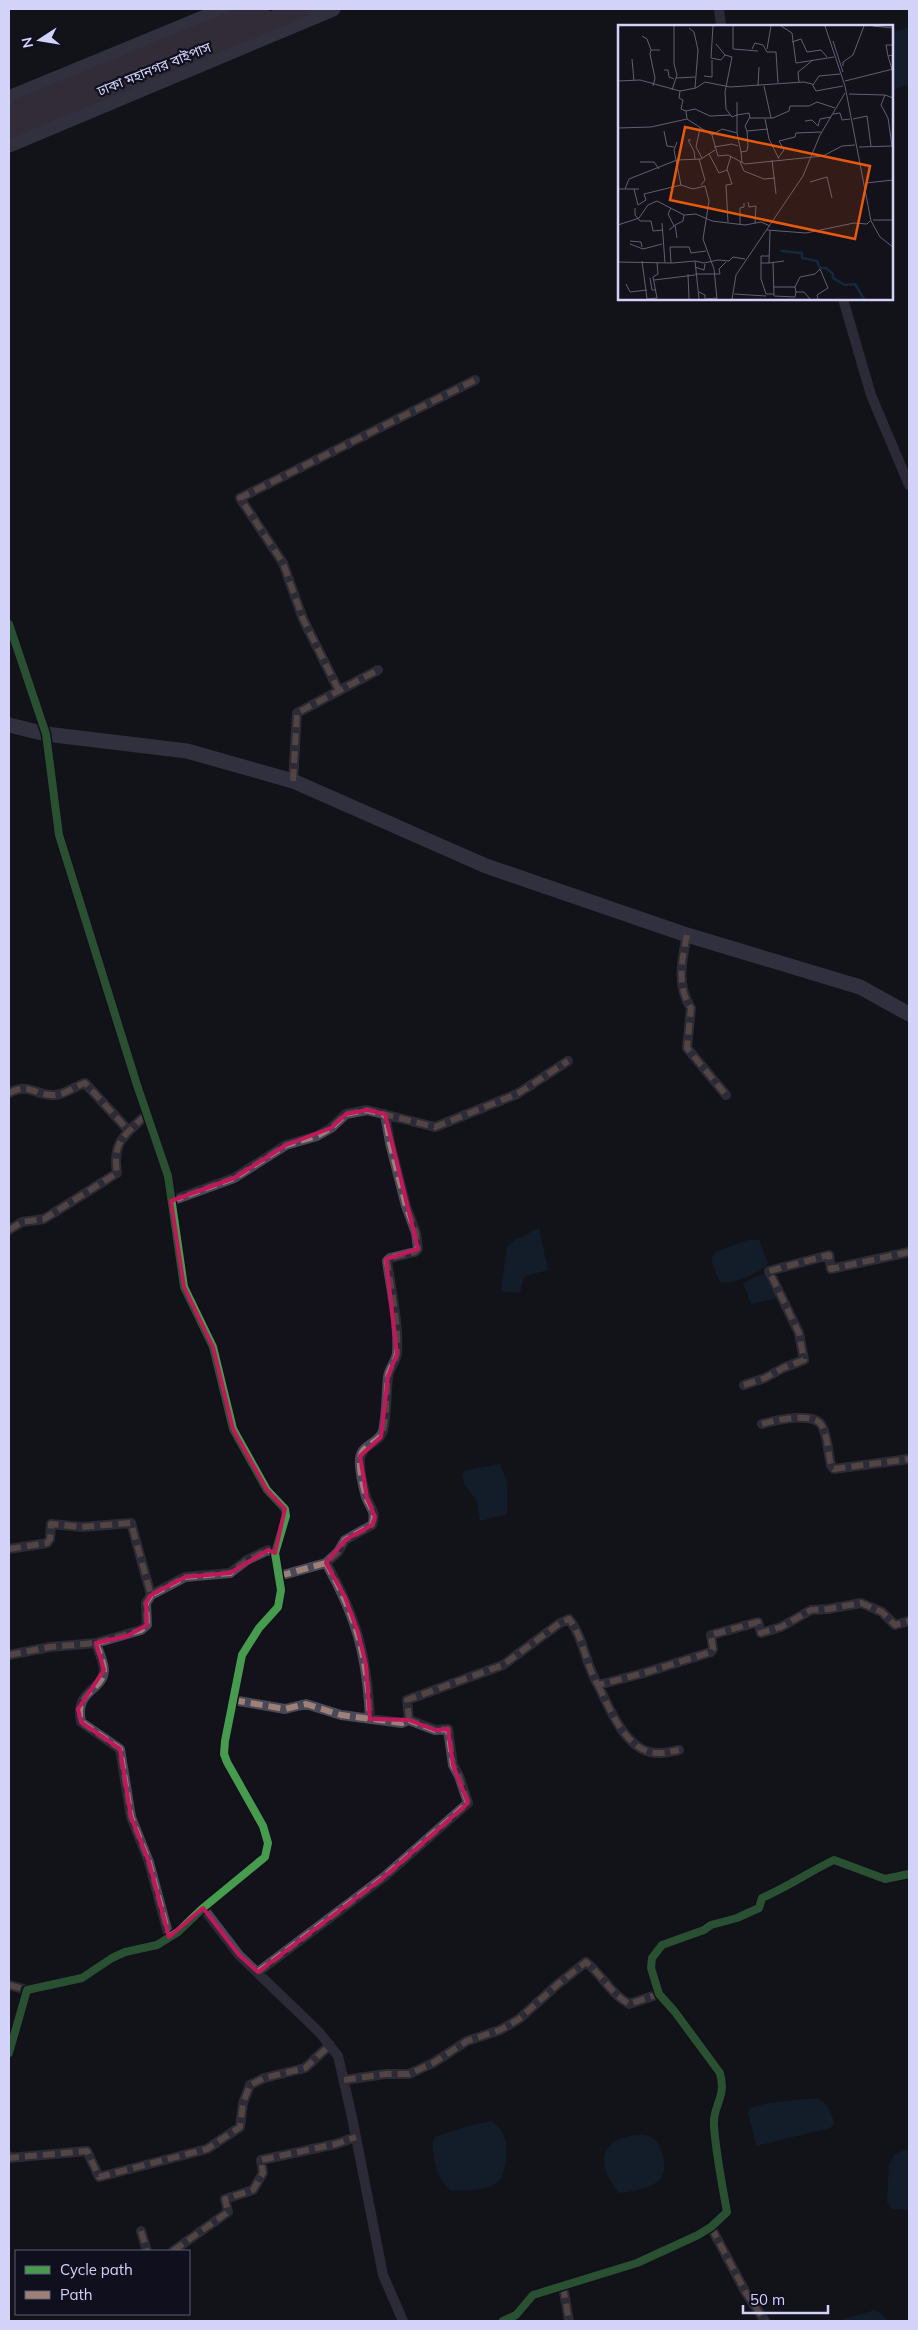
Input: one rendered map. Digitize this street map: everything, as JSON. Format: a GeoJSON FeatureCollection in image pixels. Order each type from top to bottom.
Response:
{"type":"FeatureCollection","features":[{"type":"Feature","properties":{"kind":"highway"},"geometry":{"type":"LineString","coordinates":[[9,112],[260,9]]}},
{"type":"Feature","properties":{"kind":"highway","name":"ঢাকা মহানগর বাইপাস"},"geometry":{"type":"LineString","coordinates":[[9,129],[300,9]]}},
{"type":"Feature","properties":{"kind":"main road"},"geometry":{"type":"LineString","coordinates":[[9,145],[333,9]]}},
{"type":"Feature","properties":{"kind":"main road"},"geometry":{"type":"LineString","coordinates":[[9,98],[217,10]]}},
{"type":"Feature","properties":{"kind":"main road"},"geometry":{"type":"LineString","coordinates":[[9,725],[46,734],[187,751],[293,781],[486,866],[687,935],[860,988],[909,1014]]}},
{"type":"Feature","properties":{"kind":"street"},"geometry":{"type":"LineString","coordinates":[[719,9],[721,25]]}},
{"type":"Feature","properties":{"kind":"street"},"geometry":{"type":"LineString","coordinates":[[843,300],[871,395],[909,485]]}},
{"type":"Feature","properties":{"kind":"street"},"geometry":{"type":"LineString","coordinates":[[339,691],[303,619],[284,563],[240,498],[475,380]]}},
{"type":"Feature","properties":{"kind":"street"},"geometry":{"type":"LineString","coordinates":[[9,624],[46,734],[59,836],[168,1176],[184,1287],[213,1347],[233,1429],[267,1490],[285,1509],[286,1516],[275,1553],[281,1590],[278,1607],[259,1628],[242,1655],[224,1754],[263,1826],[268,1843],[265,1857],[157,1945],[125,1952],[112,1958],[82,1978],[27,1990],[9,1985]]}},
{"type":"Feature","properties":{"kind":"street"},"geometry":{"type":"LineString","coordinates":[[293,781],[297,713],[378,670]]}},
{"type":"Feature","properties":{"kind":"street"},"geometry":{"type":"LineString","coordinates":[[687,935],[681,964],[681,980],[687,1002],[691,1008],[687,1048],[726,1095]]}},
{"type":"Feature","properties":{"kind":"street"},"geometry":{"type":"LineString","coordinates":[[171,1202],[234,1178],[286,1146],[317,1136],[331,1128],[346,1114],[367,1110],[435,1127],[517,1094],[568,1061]]}},
{"type":"Feature","properties":{"kind":"street"},"geometry":{"type":"LineString","coordinates":[[9,1093],[19,1088],[27,1088],[45,1094],[57,1095],[85,1083],[129,1131]]}},
{"type":"Feature","properties":{"kind":"street"},"geometry":{"type":"LineString","coordinates":[[9,1230],[22,1222],[44,1219],[117,1173],[116,1148],[129,1131],[147,1114]]}},
{"type":"Feature","properties":{"kind":"street"},"geometry":{"type":"LineString","coordinates":[[279,1576],[326,1563],[338,1552],[345,1540],[372,1525],[375,1516],[372,1505],[367,1498],[360,1468],[360,1456],[364,1449],[381,1436],[385,1421],[388,1376],[397,1354],[397,1337],[387,1261],[390,1258],[415,1252],[418,1249],[416,1233],[406,1206],[390,1143],[385,1114]]}},
{"type":"Feature","properties":{"kind":"street"},"geometry":{"type":"LineString","coordinates":[[744,1385],[765,1378],[783,1368],[804,1360],[799,1333],[769,1271],[829,1255],[831,1269],[909,1252]]}},
{"type":"Feature","properties":{"kind":"street"},"geometry":{"type":"LineString","coordinates":[[762,1424],[784,1418],[815,1419],[822,1425],[831,1465],[834,1469],[909,1459]]}},
{"type":"Feature","properties":{"kind":"street"},"geometry":{"type":"LineString","coordinates":[[9,1549],[47,1543],[50,1539],[51,1524],[82,1527],[131,1523],[151,1596]]}},
{"type":"Feature","properties":{"kind":"street"},"geometry":{"type":"LineString","coordinates":[[9,1655],[50,1647],[96,1643],[127,1636],[147,1625],[146,1602],[151,1596],[184,1578],[230,1573],[254,1556],[268,1550],[275,1553]]}},
{"type":"Feature","properties":{"kind":"street"},"geometry":{"type":"LineString","coordinates":[[326,1563],[345,1597],[358,1632],[366,1665],[370,1719]]}},
{"type":"Feature","properties":{"kind":"street"},"geometry":{"type":"LineString","coordinates":[[598,1684],[644,1673],[711,1652],[714,1649],[711,1635],[758,1622],[760,1633],[781,1626],[811,1610],[865,1603],[882,1612],[895,1626],[909,1621]]}},
{"type":"Feature","properties":{"kind":"street"},"geometry":{"type":"LineString","coordinates":[[409,1720],[407,1700],[503,1665],[560,1623],[569,1619],[577,1629],[591,1674],[629,1739],[642,1749],[659,1754],[680,1750]]}},
{"type":"Feature","properties":{"kind":"street"},"geometry":{"type":"LineString","coordinates":[[96,1643],[104,1670],[100,1680],[83,1698],[78,1709],[81,1722],[120,1749],[131,1817],[149,1862],[169,1937]]}},
{"type":"Feature","properties":{"kind":"street"},"geometry":{"type":"LineString","coordinates":[[233,1700],[285,1708],[306,1704],[341,1715],[402,1723],[409,1720],[435,1730],[448,1729],[453,1765],[459,1776],[468,1803],[369,1889],[258,1972]]}},
{"type":"Feature","properties":{"kind":"street"},"geometry":{"type":"LineString","coordinates":[[503,2321],[516,2314],[533,2294],[636,2262],[698,2235],[711,2227],[727,2212],[713,2124],[723,2092],[723,2083],[720,2073],[675,2012],[659,1994],[651,1968],[652,1958],[662,1944],[704,1930],[711,1925],[737,1918],[759,1908],[762,1898],[788,1886],[834,1860],[885,1879],[909,1874]]}},
{"type":"Feature","properties":{"kind":"street"},"geometry":{"type":"LineString","coordinates":[[203,1908],[239,1955],[319,2032],[338,2056],[356,2136],[383,2275],[403,2321]]}},
{"type":"Feature","properties":{"kind":"street"},"geometry":{"type":"LineString","coordinates":[[344,2080],[386,2074],[409,2074],[433,2063],[467,2041],[500,2030],[519,2019],[586,1962],[598,1973],[616,1997],[629,2004],[659,1994]]}},
{"type":"Feature","properties":{"kind":"street"},"geometry":{"type":"LineString","coordinates":[[9,2053],[27,1990]]}},
{"type":"Feature","properties":{"kind":"street"},"geometry":{"type":"LineString","coordinates":[[9,2156],[9,2158],[57,2156],[87,2151],[99,2177],[207,2149],[240,2126],[243,2104],[250,2086],[264,2078],[305,2068],[330,2045]]}},
{"type":"Feature","properties":{"kind":"street"},"geometry":{"type":"LineString","coordinates":[[174,2250],[228,2212],[225,2199],[253,2190],[263,2173],[261,2160],[336,2144],[356,2136]]}},
{"type":"Feature","properties":{"kind":"street"},"geometry":{"type":"LineString","coordinates":[[711,2227],[746,2293],[765,2321]]}},
{"type":"Feature","properties":{"kind":"street"},"geometry":{"type":"LineString","coordinates":[[141,2231],[147,2250]]}},
{"type":"Feature","properties":{"kind":"street"},"geometry":{"type":"LineString","coordinates":[[563,2286],[569,2321]]}},
{"type":"Feature","properties":{"kind":"highlighted area"},"geometry":{"type":"Polygon","coordinates":[[[367,1110],[385,1114],[418,1249],[386,1259],[397,1354],[388,1376],[381,1437],[360,1456],[367,1498],[375,1517],[372,1525],[345,1540],[326,1563],[345,1597],[358,1632],[366,1665],[370,1719],[409,1720],[435,1730],[448,1729],[453,1765],[468,1803],[384,1877],[258,1972],[239,1955],[203,1908],[169,1937],[149,1862],[131,1817],[120,1749],[81,1722],[78,1709],[104,1670],[96,1643],[127,1636],[147,1625],[146,1603],[151,1595],[185,1577],[230,1573],[268,1550],[275,1553],[285,1509],[267,1490],[233,1429],[213,1347],[184,1287],[171,1201],[234,1178],[286,1145],[331,1128],[346,1114],[367,1110]]]}},
{"type":"Feature","properties":{"kind":"water"},"geometry":{"type":"Polygon","coordinates":[[[909,27],[909,85],[893,90],[893,33],[909,27]]]}},
{"type":"Feature","properties":{"kind":"water"},"geometry":{"type":"Polygon","coordinates":[[[539,1228],[548,1270],[525,1276],[519,1293],[501,1291],[507,1247],[515,1240],[539,1228]]]}},
{"type":"Feature","properties":{"kind":"water"},"geometry":{"type":"Polygon","coordinates":[[[748,1240],[759,1240],[768,1263],[762,1269],[745,1278],[726,1283],[721,1282],[716,1274],[711,1258],[716,1252],[748,1240]]]}},
{"type":"Feature","properties":{"kind":"water"},"geometry":{"type":"Polygon","coordinates":[[[765,1273],[778,1298],[751,1304],[743,1283],[765,1273]]]}},
{"type":"Feature","properties":{"kind":"water"},"geometry":{"type":"Polygon","coordinates":[[[500,1464],[507,1483],[507,1514],[480,1521],[477,1501],[464,1484],[462,1474],[467,1470],[500,1464]]]}},
{"type":"Feature","properties":{"kind":"water"},"geometry":{"type":"Polygon","coordinates":[[[817,2098],[824,2102],[829,2109],[834,2125],[830,2128],[756,2146],[748,2112],[750,2108],[768,2103],[817,2098]]]}},
{"type":"Feature","properties":{"kind":"water"},"geometry":{"type":"Polygon","coordinates":[[[492,2121],[500,2128],[505,2139],[506,2155],[502,2176],[497,2183],[482,2189],[451,2191],[442,2181],[436,2167],[433,2151],[434,2137],[468,2126],[492,2121]]]}},
{"type":"Feature","properties":{"kind":"water"},"geometry":{"type":"Polygon","coordinates":[[[635,2135],[649,2136],[657,2142],[664,2158],[663,2175],[651,2186],[619,2193],[607,2174],[604,2156],[607,2149],[613,2143],[622,2138],[635,2135]]]}},
{"type":"Feature","properties":{"kind":"water"},"geometry":{"type":"Polygon","coordinates":[[[904,2150],[909,2150],[909,2210],[892,2209],[887,2202],[889,2164],[893,2156],[904,2150]]]}},
{"type":"Feature","properties":{"kind":"water"},"geometry":{"type":"Polygon","coordinates":[[[875,2310],[882,2314],[887,2321],[837,2321],[875,2310]]]}},
{"type":"Feature","properties":{"kind":"marked path"},"geometry":{"type":"LineString","coordinates":[[339,691],[303,619],[283,563],[240,498],[475,380]]}},
{"type":"Feature","properties":{"kind":"marked path"},"geometry":{"type":"LineString","coordinates":[[293,781],[297,713],[378,670]]}},
{"type":"Feature","properties":{"kind":"marked path"},"geometry":{"type":"LineString","coordinates":[[687,935],[683,953],[682,972],[683,991],[691,1008],[687,1048],[726,1095]]}},
{"type":"Feature","properties":{"kind":"marked path"},"geometry":{"type":"LineString","coordinates":[[171,1201],[234,1178],[286,1145],[317,1136],[331,1128],[346,1114],[367,1110],[435,1127],[517,1094],[568,1061]]}},
{"type":"Feature","properties":{"kind":"marked path"},"geometry":{"type":"LineString","coordinates":[[9,1093],[27,1089],[42,1094],[55,1095],[85,1083],[129,1131]]}},
{"type":"Feature","properties":{"kind":"marked path"},"geometry":{"type":"LineString","coordinates":[[9,1230],[22,1222],[44,1219],[117,1173],[116,1153],[118,1146],[127,1133],[147,1114]]}},
{"type":"Feature","properties":{"kind":"marked path"},"geometry":{"type":"LineString","coordinates":[[279,1576],[326,1563],[338,1552],[345,1540],[372,1525],[374,1517],[366,1497],[360,1459],[363,1450],[378,1439],[383,1431],[388,1377],[397,1353],[396,1319],[387,1261],[390,1258],[415,1252],[418,1249],[416,1233],[406,1206],[390,1143],[385,1114]]}},
{"type":"Feature","properties":{"kind":"marked path"},"geometry":{"type":"LineString","coordinates":[[744,1385],[765,1378],[783,1368],[804,1360],[799,1333],[769,1271],[829,1255],[831,1269],[909,1252]]}},
{"type":"Feature","properties":{"kind":"marked path"},"geometry":{"type":"LineString","coordinates":[[762,1424],[795,1418],[818,1421],[824,1430],[831,1465],[834,1469],[909,1459]]}},
{"type":"Feature","properties":{"kind":"marked path"},"geometry":{"type":"LineString","coordinates":[[9,1549],[47,1543],[50,1539],[51,1524],[82,1527],[131,1523],[151,1595],[185,1577],[230,1573],[247,1560],[268,1550],[275,1553]]}},
{"type":"Feature","properties":{"kind":"marked path"},"geometry":{"type":"LineString","coordinates":[[326,1563],[353,1620],[363,1656],[369,1696],[370,1719]]}},
{"type":"Feature","properties":{"kind":"marked path"},"geometry":{"type":"LineString","coordinates":[[9,1655],[50,1647],[96,1643],[141,1630],[147,1625],[146,1603],[151,1595]]}},
{"type":"Feature","properties":{"kind":"marked path"},"geometry":{"type":"LineString","coordinates":[[233,1700],[285,1709],[306,1704],[341,1715],[402,1723],[409,1720],[407,1700],[503,1665],[560,1623],[569,1619],[578,1634],[590,1669],[598,1685],[711,1652],[713,1649],[711,1635],[758,1622],[761,1633],[781,1627],[811,1610],[861,1603],[882,1612],[895,1625],[909,1621]]}},
{"type":"Feature","properties":{"kind":"marked path"},"geometry":{"type":"LineString","coordinates":[[96,1643],[104,1670],[99,1683],[85,1697],[82,1703],[80,1711],[81,1722],[120,1749],[131,1817],[149,1862],[169,1937]]}},
{"type":"Feature","properties":{"kind":"marked path"},"geometry":{"type":"LineString","coordinates":[[598,1685],[621,1729],[638,1747],[648,1752],[660,1753],[679,1750]]}},
{"type":"Feature","properties":{"kind":"marked path"},"geometry":{"type":"LineString","coordinates":[[258,1972],[384,1877],[468,1803],[459,1776],[453,1765],[448,1729],[435,1730],[409,1720]]}},
{"type":"Feature","properties":{"kind":"marked path"},"geometry":{"type":"LineString","coordinates":[[344,2080],[386,2074],[409,2074],[433,2063],[467,2041],[500,2030],[519,2019],[586,1962],[622,2000],[629,2004],[659,1994]]}},
{"type":"Feature","properties":{"kind":"marked path"},"geometry":{"type":"LineString","coordinates":[[9,1985],[27,1990]]}},
{"type":"Feature","properties":{"kind":"marked path"},"geometry":{"type":"LineString","coordinates":[[9,2156],[9,2158],[87,2151],[99,2177],[207,2149],[240,2127],[243,2103],[250,2085],[264,2078],[305,2068],[330,2045]]}},
{"type":"Feature","properties":{"kind":"marked path"},"geometry":{"type":"LineString","coordinates":[[174,2250],[228,2212],[225,2199],[253,2190],[263,2173],[261,2160],[336,2144],[356,2137]]}},
{"type":"Feature","properties":{"kind":"marked path"},"geometry":{"type":"LineString","coordinates":[[711,2227],[746,2293],[765,2321]]}},
{"type":"Feature","properties":{"kind":"marked path"},"geometry":{"type":"LineString","coordinates":[[141,2231],[147,2250]]}},
{"type":"Feature","properties":{"kind":"marked path"},"geometry":{"type":"LineString","coordinates":[[563,2286],[569,2321]]}},
{"type":"Feature","properties":{"kind":"cycle path"},"geometry":{"type":"LineString","coordinates":[[9,624],[46,734],[59,835],[137,1085],[168,1176],[184,1287],[213,1347],[233,1429],[267,1490],[285,1509],[286,1516],[275,1553],[281,1590],[278,1607],[259,1628],[242,1655],[224,1754],[263,1826],[268,1843],[265,1857],[203,1908],[178,1932],[157,1945],[125,1952],[112,1958],[82,1978],[27,1990],[9,2053]]}},
{"type":"Feature","properties":{"kind":"cycle path"},"geometry":{"type":"LineString","coordinates":[[503,2321],[516,2315],[533,2295],[637,2263],[698,2235],[711,2227],[727,2212],[714,2126],[715,2113],[722,2089],[720,2073],[675,2012],[659,1994],[651,1968],[652,1958],[662,1945],[704,1930],[711,1925],[737,1918],[759,1908],[762,1898],[834,1860],[885,1879],[909,1874]]}}]}
